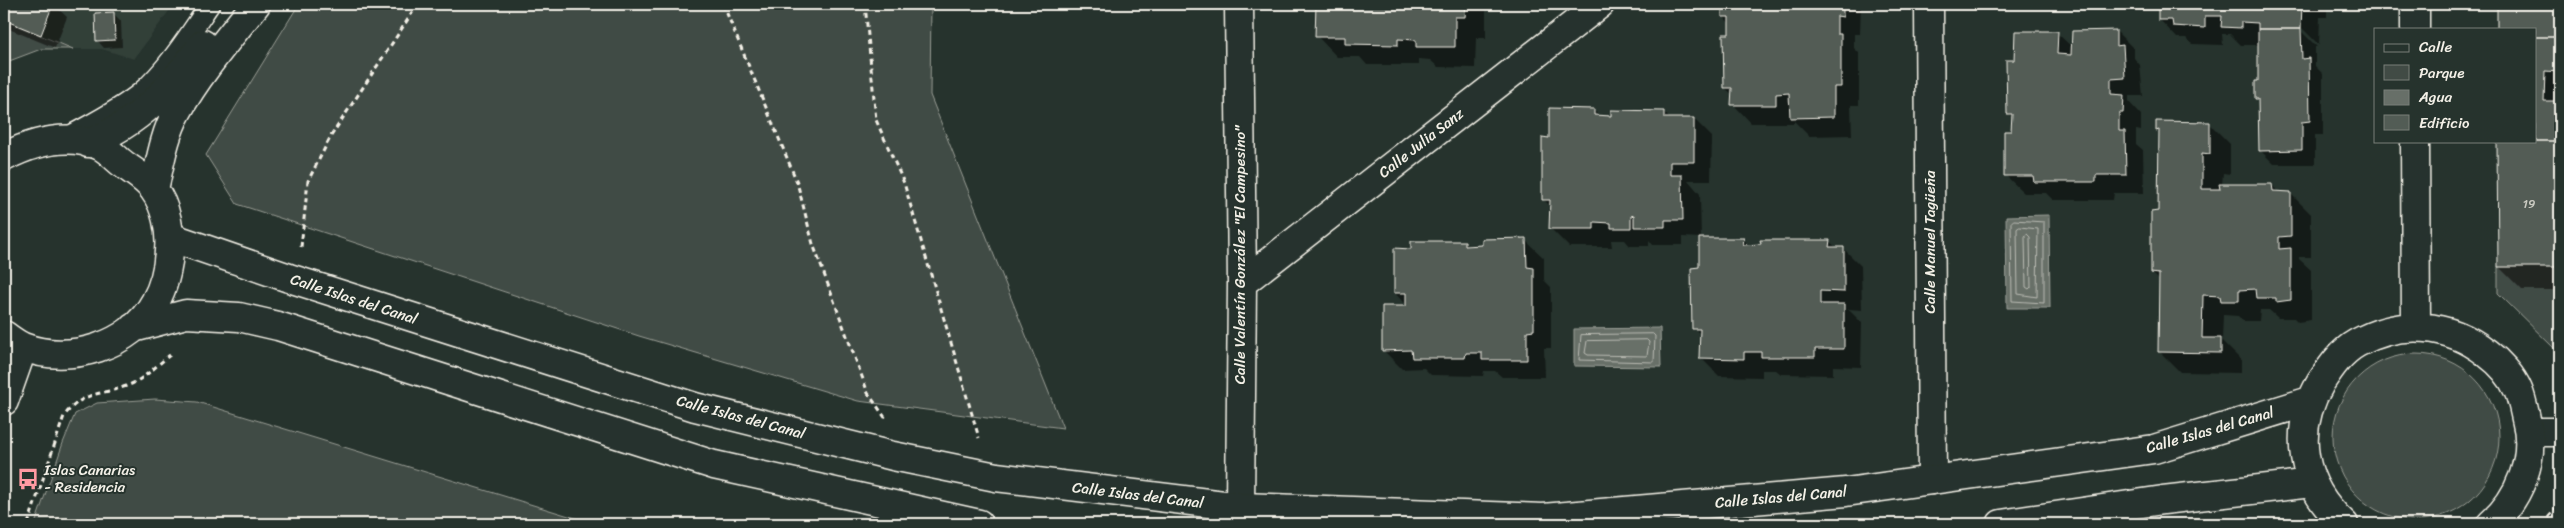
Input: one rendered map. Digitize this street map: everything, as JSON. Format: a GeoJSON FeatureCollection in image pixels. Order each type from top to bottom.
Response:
{"type":"FeatureCollection","features":[{"type":"Feature","properties":{"kind":"street"},"geometry":{"type":"LineString","coordinates":[[4,157],[29,144],[76,141],[108,135],[128,122],[169,88],[234,4]]}},
{"type":"Feature","properties":{"kind":"street"},"geometry":{"type":"LineString","coordinates":[[154,189],[163,152],[176,113],[220,50],[256,4]]}},
{"type":"Feature","properties":{"kind":"street","name":"Calle Valentín González \"El Campesino\""},"geometry":{"type":"LineString","coordinates":[[1239,4],[1242,283],[1240,507]]}},
{"type":"Feature","properties":{"kind":"street","name":"Calle Julia Sanz"},"geometry":{"type":"LineString","coordinates":[[1242,283],[1600,4]]}},
{"type":"Feature","properties":{"kind":"street","name":"Calle Manuel Tagüeña"},"geometry":{"type":"LineString","coordinates":[[1928,4],[1932,480]]}},
{"type":"Feature","properties":{"kind":"street"},"geometry":{"type":"LineString","coordinates":[[2415,4],[2415,28]]}},
{"type":"Feature","properties":{"kind":"street"},"geometry":{"type":"LineString","coordinates":[[4,401],[14,341],[52,354],[81,352],[108,344],[133,328],[155,303],[168,271],[170,237],[164,209],[154,189],[100,145],[76,141]]}},
{"type":"Feature","properties":{"kind":"street"},"geometry":{"type":"LineString","coordinates":[[2415,142],[2416,326]]}},
{"type":"Feature","properties":{"kind":"street","name":"Calle Islas del Canal"},"geometry":{"type":"LineString","coordinates":[[170,237],[289,278],[695,407],[884,454],[996,477],[1240,507],[1543,518],[1846,492],[2154,449],[2310,401]]}},
{"type":"Feature","properties":{"kind":"street"},"geometry":{"type":"LineString","coordinates":[[133,328],[186,314],[239,317],[278,326],[714,465],[978,524]]}},
{"type":"Feature","properties":{"kind":"street"},"geometry":{"type":"LineString","coordinates":[[2344,524],[2328,510],[2312,483],[2304,451],[2303,431],[2310,401],[2334,362],[2356,343],[2395,328],[2416,326],[2447,330],[2473,342],[2500,362],[2518,389],[2530,432],[2530,450],[2523,479],[2504,512],[2491,524]]}},
{"type":"Feature","properties":{"kind":"street"},"geometry":{"type":"LineString","coordinates":[[2530,432],[2560,432]]}},
{"type":"Feature","properties":{"kind":"street"},"geometry":{"type":"LineString","coordinates":[[2001,524],[2163,500],[2312,483]]}},
{"type":"Feature","properties":{"kind":"lane"},"geometry":{"type":"LineString","coordinates":[[76,141],[141,92],[159,74],[210,4]]}},
{"type":"Feature","properties":{"kind":"path"},"geometry":{"type":"LineString","coordinates":[[289,278],[300,248],[308,182],[331,136],[418,4]]}},
{"type":"Feature","properties":{"kind":"path"},"geometry":{"type":"LineString","coordinates":[[723,4],[797,182],[813,244],[868,392],[890,425]]}},
{"type":"Feature","properties":{"kind":"path"},"geometry":{"type":"LineString","coordinates":[[865,4],[876,120],[904,183],[980,441]]}},
{"type":"Feature","properties":{"kind":"path"},"geometry":{"type":"LineString","coordinates":[[28,524],[64,416],[74,403],[99,391],[129,385],[172,354]]}},
{"type":"Feature","properties":{"kind":"path"},"geometry":{"type":"LineString","coordinates":[[2542,524],[2560,505]]}},
{"type":"Feature","properties":{"kind":"shaded area"},"geometry":{"type":"Polygon","coordinates":[[[4,4],[174,4],[134,59],[102,49],[73,49],[4,20],[4,4]]]}},
{"type":"Feature","properties":{"kind":"green space"},"geometry":{"type":"Polygon","coordinates":[[[299,4],[931,4],[930,95],[1063,428],[858,401],[639,336],[237,204],[206,155],[299,4]]]}},
{"type":"Feature","properties":{"kind":"green space"},"geometry":{"type":"Polygon","coordinates":[[[4,20],[73,49],[41,49],[4,63],[4,20]]]}},
{"type":"Feature","properties":{"kind":"green space"},"geometry":{"type":"Polygon","coordinates":[[[2498,267],[2560,267],[2560,354],[2498,293],[2498,267]]]}},
{"type":"Feature","properties":{"kind":"green space"},"geometry":{"type":"Polygon","coordinates":[[[2416,354],[2448,360],[2475,378],[2493,405],[2499,437],[2493,469],[2475,496],[2448,514],[2416,520],[2384,514],[2357,496],[2339,469],[2333,437],[2339,405],[2357,378],[2384,360],[2416,354]]]}},
{"type":"Feature","properties":{"kind":"green space"},"geometry":{"type":"Polygon","coordinates":[[[155,399],[197,402],[595,524],[35,524],[75,414],[97,403],[155,399]]]}},
{"type":"Feature","properties":{"kind":"water"},"geometry":{"type":"Polygon","coordinates":[[[2049,215],[2050,308],[2007,308],[2006,216],[2049,215]]]}},
{"type":"Feature","properties":{"kind":"water"},"geometry":{"type":"Polygon","coordinates":[[[1660,328],[1661,367],[1574,366],[1574,329],[1660,328]]]}},
{"type":"Feature","properties":{"kind":"building"},"geometry":{"type":"Polygon","coordinates":[[[4,4],[53,4],[41,35],[4,20],[4,4]]]}},
{"type":"Feature","properties":{"kind":"building"},"geometry":{"type":"Polygon","coordinates":[[[1316,4],[1466,4],[1465,17],[1455,17],[1455,47],[1416,47],[1416,40],[1398,39],[1398,45],[1345,44],[1345,37],[1315,37],[1316,4]]]}},
{"type":"Feature","properties":{"kind":"building"},"geometry":{"type":"Polygon","coordinates":[[[1722,4],[1843,4],[1843,17],[1837,16],[1837,34],[1841,34],[1841,87],[1834,87],[1834,117],[1790,118],[1789,93],[1776,94],[1776,105],[1731,105],[1732,88],[1724,88],[1723,34],[1729,34],[1729,17],[1722,17],[1722,4]]]}},
{"type":"Feature","properties":{"kind":"building"},"geometry":{"type":"Polygon","coordinates":[[[2158,4],[2302,4],[2301,29],[2258,29],[2258,23],[2241,22],[2241,28],[2221,27],[2222,16],[2205,16],[2205,28],[2173,26],[2172,20],[2158,20],[2158,4]]]}},
{"type":"Feature","properties":{"kind":"building"},"geometry":{"type":"Polygon","coordinates":[[[2497,4],[2560,4],[2560,37],[2536,37],[2536,28],[2497,28],[2497,4]]]}},
{"type":"Feature","properties":{"kind":"building"},"geometry":{"type":"Polygon","coordinates":[[[114,12],[115,40],[96,41],[95,13],[114,12]]]}},
{"type":"Feature","properties":{"kind":"building"},"geometry":{"type":"Polygon","coordinates":[[[2258,29],[2301,29],[2302,59],[2309,58],[2310,121],[2302,122],[2302,150],[2259,151],[2258,99],[2255,99],[2255,81],[2258,81],[2258,29]]]}},
{"type":"Feature","properties":{"kind":"building"},"geometry":{"type":"Polygon","coordinates":[[[2116,30],[2116,46],[2123,45],[2125,78],[2111,79],[2111,94],[2124,95],[2123,113],[2119,113],[2119,131],[2125,131],[2126,175],[2096,175],[2096,182],[2034,182],[2033,176],[2004,176],[2004,131],[2011,131],[2012,114],[2007,114],[2006,60],[2014,60],[2015,31],[2058,31],[2057,54],[2071,55],[2072,31],[2116,30]]]}},
{"type":"Feature","properties":{"kind":"building"},"geometry":{"type":"Polygon","coordinates":[[[2536,37],[2560,37],[2560,72],[2545,71],[2544,101],[2560,101],[2560,141],[2536,141],[2536,37]]]}},
{"type":"Feature","properties":{"kind":"building"},"geometry":{"type":"Polygon","coordinates":[[[1549,108],[1594,109],[1594,115],[1611,116],[1611,110],[1664,111],[1664,118],[1694,118],[1694,162],[1670,162],[1670,175],[1682,175],[1683,220],[1665,220],[1665,227],[1634,227],[1634,215],[1631,216],[1631,228],[1611,228],[1611,223],[1594,222],[1594,229],[1549,229],[1550,200],[1542,200],[1542,137],[1549,138],[1549,108]]]}},
{"type":"Feature","properties":{"kind":"building"},"geometry":{"type":"Polygon","coordinates":[[[2156,121],[2210,122],[2210,154],[2202,153],[2202,189],[2220,189],[2219,184],[2272,184],[2273,191],[2291,192],[2291,236],[2279,237],[2279,249],[2291,248],[2291,300],[2276,302],[2276,298],[2256,298],[2255,289],[2239,290],[2239,301],[2221,301],[2220,296],[2203,295],[2202,338],[2221,338],[2221,353],[2158,352],[2159,274],[2151,273],[2151,212],[2158,211],[2159,130],[2156,131],[2156,121]]]}},
{"type":"Feature","properties":{"kind":"building"},"geometry":{"type":"Polygon","coordinates":[[[2560,141],[2560,267],[2498,267],[2497,142],[2560,141]]]}},
{"type":"Feature","properties":{"kind":"building"},"geometry":{"type":"Polygon","coordinates":[[[1526,238],[1527,267],[1534,268],[1534,330],[1527,331],[1527,360],[1482,360],[1482,353],[1466,353],[1465,358],[1412,358],[1411,350],[1382,351],[1382,306],[1406,306],[1406,293],[1394,293],[1394,248],[1411,249],[1411,241],[1465,241],[1465,246],[1482,245],[1482,239],[1526,238]]]}},
{"type":"Feature","properties":{"kind":"building"},"geometry":{"type":"Polygon","coordinates":[[[1699,238],[1744,238],[1743,245],[1761,244],[1760,240],[1830,240],[1829,247],[1844,247],[1844,292],[1820,291],[1820,304],[1844,304],[1844,349],[1815,349],[1815,357],[1761,357],[1761,352],[1744,352],[1744,359],[1699,358],[1700,329],[1692,329],[1691,268],[1699,267],[1699,238]]]}},
{"type":"Feature","properties":{"kind":"place","name":"Islas Canarias - Residencia"},"geometry":{"type":"Point","coordinates":[28,479]}}]}
